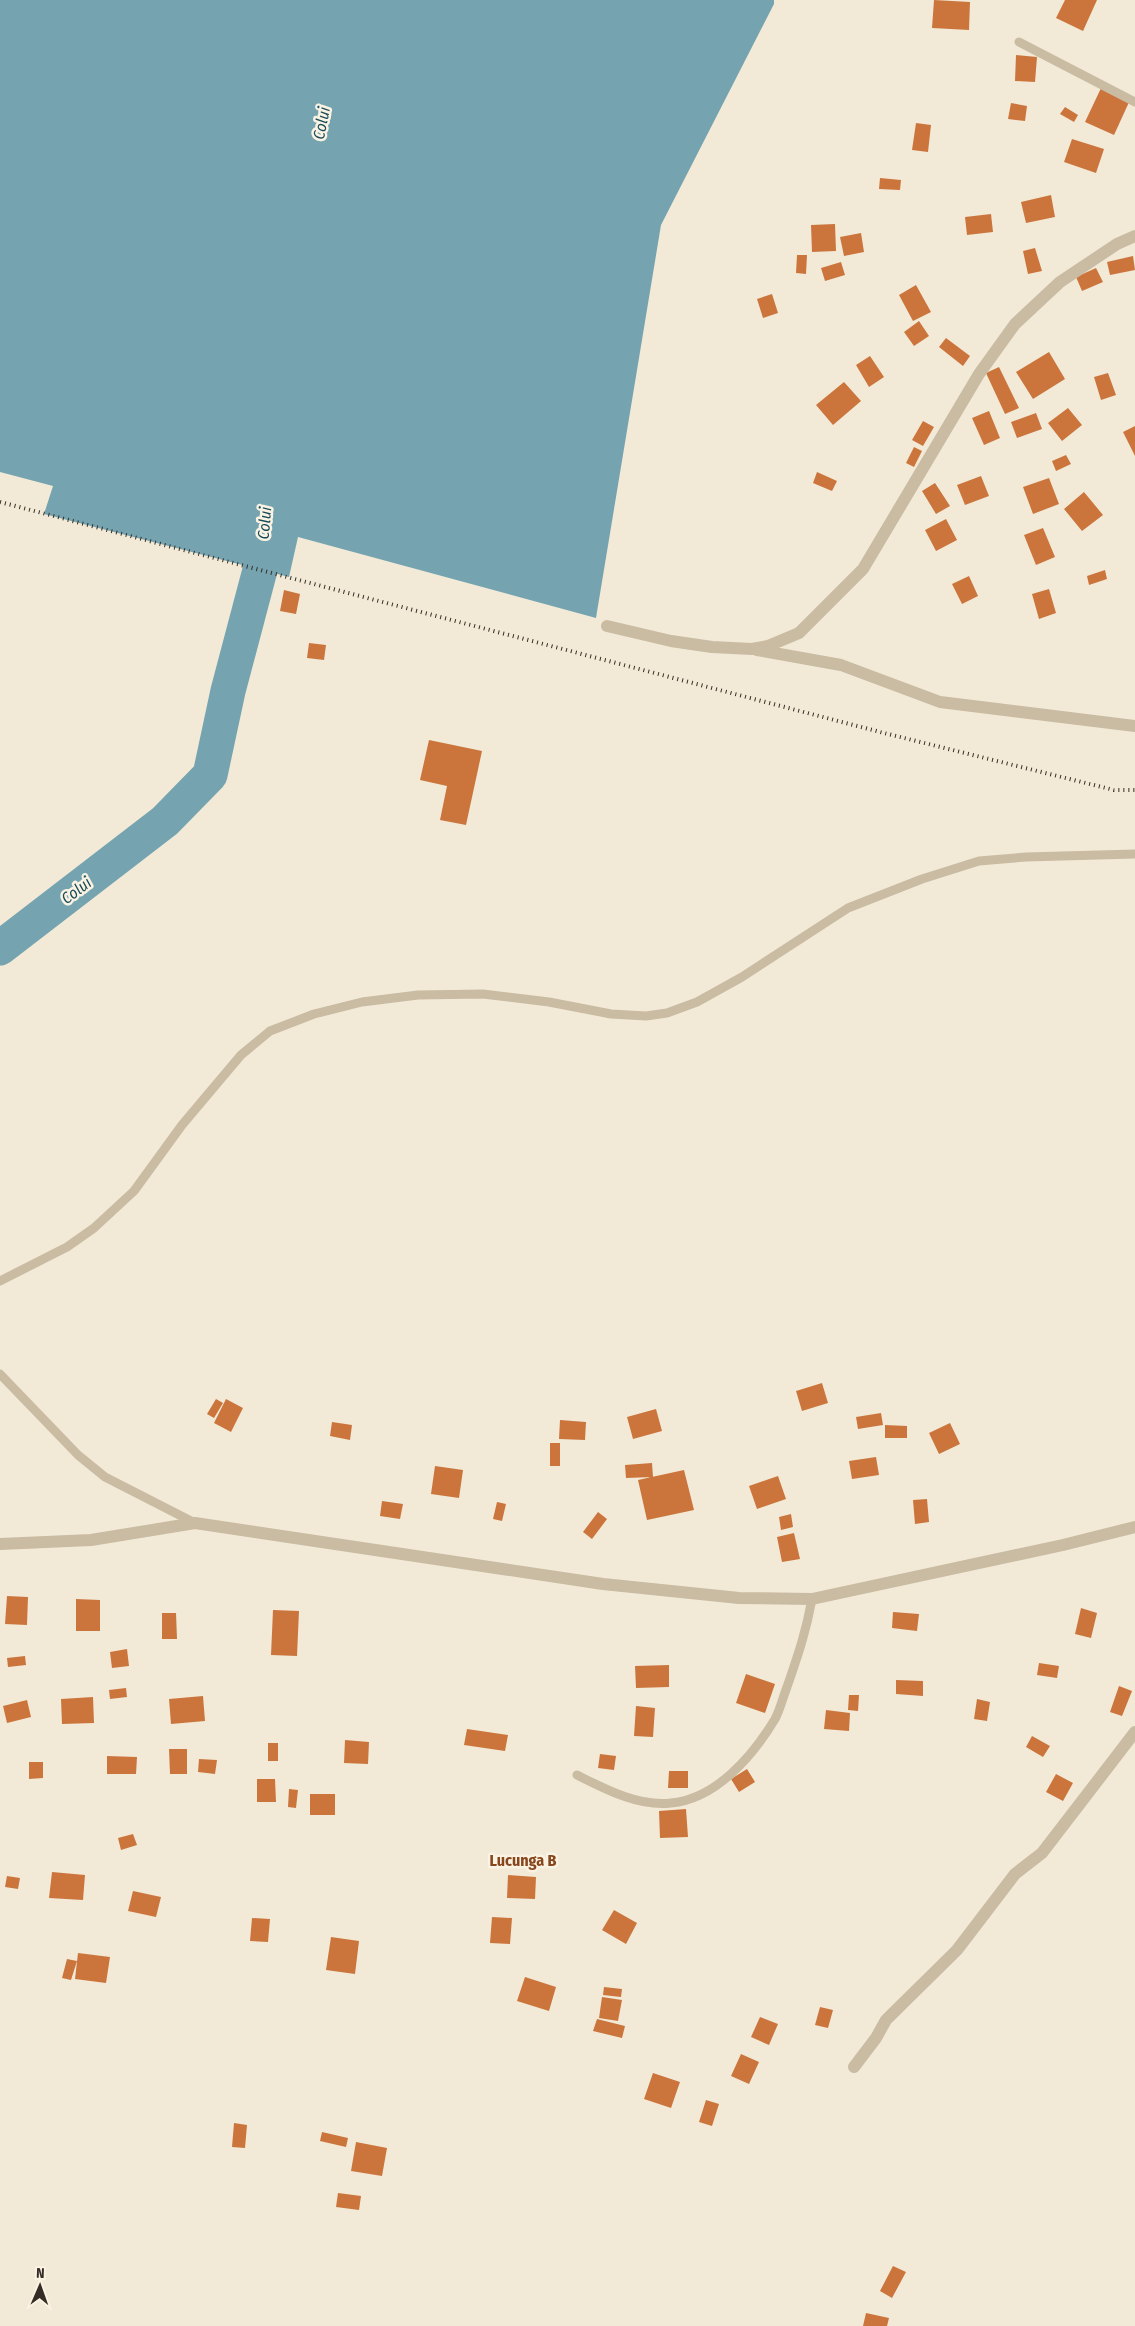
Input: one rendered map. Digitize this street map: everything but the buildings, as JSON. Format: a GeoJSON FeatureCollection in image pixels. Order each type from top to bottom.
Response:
{"type":"FeatureCollection","features":[{"type":"Feature","properties":{"kind":"street"},"geometry":{"type":"LineString","coordinates":[[752,649],[768,646],[799,633],[863,569],[979,374],[1015,324],[1060,282],[1117,244],[1135,236]]}},
{"type":"Feature","properties":{"kind":"street"},"geometry":{"type":"LineString","coordinates":[[607,626],[671,641],[712,647],[752,649],[841,665],[940,702],[1135,726]]}},
{"type":"Feature","properties":{"kind":"street"},"geometry":{"type":"LineString","coordinates":[[0,1544],[91,1540],[195,1523],[603,1584],[739,1598],[812,1599],[1063,1545],[1135,1527]]}},
{"type":"Feature","properties":{"kind":"street"},"geometry":{"type":"LineString","coordinates":[[854,2067],[876,2038],[886,2020],[957,1950],[1015,1874],[1042,1853],[1135,1732]]}},
{"type":"Feature","properties":{"kind":"lane"},"geometry":{"type":"LineString","coordinates":[[1018,42],[1135,102]]}},
{"type":"Feature","properties":{"kind":"lane"},"geometry":{"type":"LineString","coordinates":[[0,1281],[67,1247],[94,1228],[134,1191],[182,1126],[241,1055],[270,1031],[314,1014],[362,1002],[418,995],[483,994],[549,1002],[611,1014],[646,1016],[667,1013],[698,1002],[742,977],[848,908],[922,879],[979,861],[1026,857],[1135,854]]}},
{"type":"Feature","properties":{"kind":"lane"},"geometry":{"type":"LineString","coordinates":[[0,1374],[78,1455],[105,1477],[195,1523]]}},
{"type":"Feature","properties":{"kind":"lane"},"geometry":{"type":"LineString","coordinates":[[577,1775],[606,1790],[655,1803],[672,1803],[690,1799],[724,1780],[750,1754],[775,1718],[802,1646],[812,1599]]}},
{"type":"Feature","properties":{"kind":"water"},"geometry":{"type":"Polygon","coordinates":[[[0,0],[774,0],[774,4],[661,225],[596,618],[298,537],[289,577],[44,514],[53,486],[0,472],[0,0]]]}},
{"type":"Feature","properties":{"kind":"waterway","name":"Colui"},"geometry":{"type":"LineString","coordinates":[[0,948],[165,821],[210,775],[228,691],[260,570],[264,522]]}},
{"type":"Feature","properties":{"kind":"railway"},"geometry":{"type":"LineString","coordinates":[[0,502],[884,733],[1114,790],[1135,790]]}},
{"type":"Feature","properties":{"kind":"district","name":"Lucunga B"},"geometry":{"type":"Point","coordinates":[523,1860]}}]}
